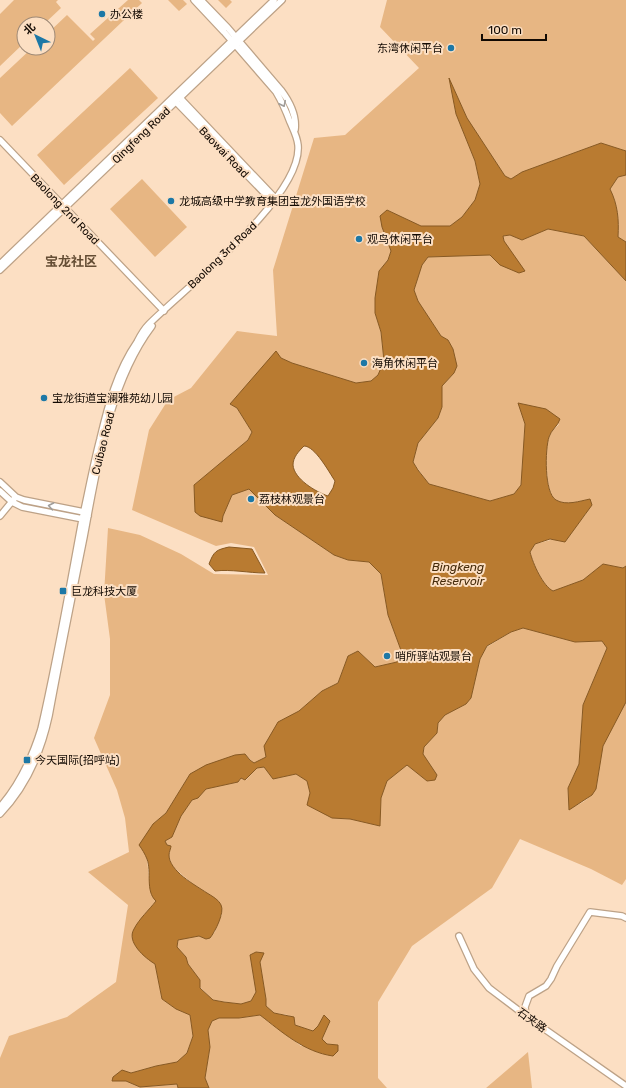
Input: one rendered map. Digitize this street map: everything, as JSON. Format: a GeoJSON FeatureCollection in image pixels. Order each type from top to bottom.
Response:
{"type":"FeatureCollection","features":[{"type":"Feature","properties":{"kind":"street","name":"Baolong 3rd Road"},"geometry":{"type":"LineString","coordinates":[[194,0],[235,41]]}},
{"type":"Feature","properties":{"kind":"street","name":"Baolong 3rd Road"},"geometry":{"type":"LineString","coordinates":[[164,311],[248,232],[274,201],[289,180],[297,162],[298,145],[294,130],[276,92],[201,0]]}},
{"type":"Feature","properties":{"kind":"street","name":"Qingfeng Road"},"geometry":{"type":"LineString","coordinates":[[0,264],[175,102],[274,0]]}},
{"type":"Feature","properties":{"kind":"street","name":"Qingfeng Road"},"geometry":{"type":"LineString","coordinates":[[0,270],[63,206],[235,41],[282,0]]}},
{"type":"Feature","properties":{"kind":"street","name":"Baowai Road"},"geometry":{"type":"LineString","coordinates":[[180,97],[274,201]]}},
{"type":"Feature","properties":{"kind":"street","name":"Baowai Road"},"geometry":{"type":"LineString","coordinates":[[175,102],[274,201]]}},
{"type":"Feature","properties":{"kind":"street","name":"Baolong 2nd Road"},"geometry":{"type":"LineString","coordinates":[[0,140],[164,311]]}},
{"type":"Feature","properties":{"kind":"street","name":"Cuibao Road"},"geometry":{"type":"LineString","coordinates":[[0,807],[22,776],[36,746],[41,729],[85,516],[113,402],[124,374],[138,348],[151,327],[164,311]]}},
{"type":"Feature","properties":{"kind":"street"},"geometry":{"type":"LineString","coordinates":[[0,482],[22,507],[85,516]]}},
{"type":"Feature","properties":{"kind":"street"},"geometry":{"type":"LineString","coordinates":[[0,491],[14,499]]}},
{"type":"Feature","properties":{"kind":"street"},"geometry":{"type":"LineString","coordinates":[[0,516],[14,499]]}},
{"type":"Feature","properties":{"kind":"street","name":"Cuibao Road"},"geometry":{"type":"LineString","coordinates":[[0,814],[26,779],[35,762],[46,731],[85,516]]}},
{"type":"Feature","properties":{"kind":"street"},"geometry":{"type":"LineString","coordinates":[[526,1016],[525,1007],[529,996],[546,986],[552,979],[557,966],[590,912],[622,916],[626,918]]}},
{"type":"Feature","properties":{"kind":"street","name":"石夹路"},"geometry":{"type":"LineString","coordinates":[[459,936],[468,957],[481,979],[500,997],[626,1086]]}},
{"type":"Feature","properties":{"kind":"shaded area"},"geometry":{"type":"Polygon","coordinates":[[[14,0],[58,0],[56,2],[61,8],[52,16],[16,16],[16,51],[0,66],[0,14],[14,0]]]}},
{"type":"Feature","properties":{"kind":"shaded area"},"geometry":{"type":"Polygon","coordinates":[[[128,0],[139,0],[142,3],[12,126],[0,113],[0,78],[23,56],[56,56],[56,25],[67,15],[93,41],[95,39],[90,34],[128,0]]]}},
{"type":"Feature","properties":{"kind":"shaded area"},"geometry":{"type":"Polygon","coordinates":[[[168,0],[183,0],[187,4],[179,11],[168,0]]]}},
{"type":"Feature","properties":{"kind":"shaded area"},"geometry":{"type":"Polygon","coordinates":[[[218,0],[230,0],[232,2],[226,8],[218,0]]]}},
{"type":"Feature","properties":{"kind":"shaded area"},"geometry":{"type":"Polygon","coordinates":[[[387,0],[626,0],[626,151],[601,143],[522,172],[511,179],[505,176],[467,118],[450,80],[456,114],[475,161],[480,184],[475,200],[462,217],[450,226],[421,226],[387,210],[382,227],[391,251],[388,260],[379,271],[375,313],[381,332],[384,361],[378,375],[371,381],[356,383],[292,363],[281,358],[276,352],[230,404],[237,408],[252,432],[248,440],[194,485],[223,516],[232,495],[249,489],[275,515],[334,555],[348,560],[369,562],[381,574],[388,615],[402,653],[397,662],[375,667],[358,651],[348,656],[338,683],[322,691],[299,711],[278,723],[267,757],[254,763],[245,754],[190,774],[166,813],[153,824],[147,859],[150,888],[156,901],[132,938],[136,946],[147,959],[155,964],[162,999],[176,1009],[190,1015],[193,1035],[187,1053],[177,1062],[155,1066],[131,1073],[113,1081],[126,1081],[140,1087],[177,1084],[178,1088],[0,1088],[0,1058],[9,1036],[67,1017],[116,982],[128,905],[88,872],[129,852],[125,818],[117,790],[94,738],[110,695],[110,639],[104,594],[108,528],[140,535],[181,554],[214,574],[268,575],[254,547],[231,543],[216,546],[132,510],[149,430],[168,400],[191,388],[237,331],[277,336],[273,270],[314,138],[345,135],[419,68],[380,27],[387,0]]]}},
{"type":"Feature","properties":{"kind":"shaded area"},"geometry":{"type":"Polygon","coordinates":[[[130,68],[158,98],[64,185],[37,155],[130,68]]]}},
{"type":"Feature","properties":{"kind":"shaded area"},"geometry":{"type":"Polygon","coordinates":[[[626,175],[626,242],[618,237],[615,201],[610,189],[618,177],[626,175]]]}},
{"type":"Feature","properties":{"kind":"shaded area"},"geometry":{"type":"Polygon","coordinates":[[[142,179],[187,227],[155,257],[110,209],[142,179]]]}},
{"type":"Feature","properties":{"kind":"shaded area"},"geometry":{"type":"Polygon","coordinates":[[[548,229],[584,236],[626,281],[626,566],[623,568],[603,564],[583,580],[553,591],[542,580],[530,552],[535,544],[570,535],[586,514],[590,499],[564,503],[556,500],[552,496],[548,480],[547,450],[550,434],[559,424],[534,407],[519,403],[525,424],[521,485],[514,494],[490,501],[429,484],[413,462],[418,443],[438,418],[442,407],[442,386],[454,373],[456,366],[453,349],[448,340],[441,336],[418,301],[414,290],[422,265],[428,257],[490,255],[500,265],[504,241],[503,236],[510,235],[522,240],[548,229]]]}},
{"type":"Feature","properties":{"kind":"shaded area"},"geometry":{"type":"Polygon","coordinates":[[[523,628],[575,642],[602,641],[607,648],[583,705],[579,764],[568,788],[569,809],[581,803],[594,791],[597,784],[603,746],[610,730],[626,702],[626,879],[622,885],[591,869],[520,839],[492,888],[412,946],[378,1002],[378,1078],[387,1088],[209,1088],[205,1078],[210,1047],[208,1030],[212,1021],[219,1018],[239,1018],[260,1015],[301,1046],[338,1045],[327,1044],[322,1039],[330,1021],[324,1016],[313,1031],[295,1025],[294,1019],[288,1015],[274,1013],[266,1006],[260,962],[263,953],[256,952],[256,992],[251,1001],[241,1004],[213,1000],[200,987],[200,980],[188,964],[186,957],[177,947],[178,940],[199,936],[206,939],[215,932],[218,920],[222,915],[213,897],[194,885],[172,866],[169,855],[171,846],[167,845],[165,841],[172,837],[181,816],[192,800],[198,798],[206,789],[238,782],[241,778],[246,780],[257,768],[264,767],[273,779],[296,774],[307,781],[310,793],[332,818],[350,819],[380,826],[381,798],[387,781],[407,765],[427,781],[437,775],[423,754],[424,747],[437,733],[438,723],[445,715],[466,704],[471,698],[480,659],[487,647],[511,632],[523,628]]]}},
{"type":"Feature","properties":{"kind":"shaded area"},"geometry":{"type":"Polygon","coordinates":[[[528,1052],[532,1088],[486,1088],[528,1052]]]}},
{"type":"Feature","properties":{"kind":"water","name":"Bingkeng Reservoir"},"geometry":{"type":"Polygon","coordinates":[[[449,78],[467,118],[505,176],[511,179],[522,172],[601,143],[626,151],[626,175],[618,177],[610,189],[615,201],[617,213],[618,237],[626,242],[626,281],[584,236],[548,229],[522,240],[510,235],[503,236],[504,241],[525,271],[519,273],[500,265],[490,255],[428,257],[422,265],[414,290],[418,301],[441,336],[448,340],[453,349],[457,366],[454,373],[442,386],[442,407],[438,418],[418,443],[413,462],[418,470],[429,484],[490,501],[514,494],[521,485],[525,424],[518,403],[546,409],[560,419],[550,435],[546,460],[547,480],[552,496],[556,500],[564,503],[590,499],[592,505],[565,542],[550,539],[535,544],[530,552],[539,574],[553,591],[583,580],[603,564],[623,568],[626,566],[626,702],[603,746],[596,789],[592,795],[569,810],[568,788],[579,764],[583,705],[607,648],[602,641],[575,642],[523,628],[511,632],[487,646],[480,659],[471,698],[466,704],[445,715],[438,723],[437,733],[424,747],[423,754],[437,775],[435,780],[427,781],[407,765],[387,781],[381,798],[380,826],[350,819],[332,818],[307,805],[310,793],[307,781],[296,774],[273,779],[264,767],[257,768],[245,780],[241,778],[238,782],[206,789],[198,798],[192,800],[181,816],[172,837],[165,841],[167,845],[171,846],[169,855],[173,867],[190,882],[217,900],[221,905],[222,912],[217,927],[210,938],[206,939],[199,936],[178,940],[177,947],[186,957],[188,964],[200,980],[200,988],[213,1000],[241,1004],[251,1001],[256,992],[250,955],[256,952],[264,953],[260,962],[266,1006],[274,1013],[294,1017],[295,1025],[313,1031],[318,1026],[324,1015],[330,1021],[322,1039],[327,1044],[338,1045],[338,1051],[333,1056],[322,1054],[303,1046],[260,1015],[239,1018],[219,1018],[212,1021],[208,1030],[210,1047],[205,1078],[209,1088],[178,1088],[177,1084],[140,1087],[126,1081],[112,1081],[113,1077],[122,1070],[131,1073],[177,1062],[187,1053],[193,1036],[190,1015],[176,1009],[162,999],[155,964],[142,954],[132,939],[132,934],[136,925],[156,901],[151,892],[147,859],[139,845],[153,824],[166,813],[190,774],[206,765],[235,755],[245,754],[254,763],[266,757],[264,746],[278,722],[299,711],[322,691],[338,683],[348,656],[358,651],[375,667],[397,662],[402,653],[388,615],[381,574],[369,562],[348,560],[334,555],[275,515],[249,489],[232,495],[222,522],[200,516],[195,512],[194,485],[248,440],[252,432],[237,408],[230,404],[276,351],[281,358],[292,363],[356,383],[371,381],[378,375],[384,361],[381,332],[375,313],[375,298],[379,271],[388,260],[391,251],[382,227],[380,216],[387,210],[421,226],[450,226],[462,217],[475,200],[480,184],[475,161],[456,114],[449,78]],[[304,446],[298,452],[293,462],[294,470],[306,484],[328,496],[335,481],[321,460],[313,450],[304,446]]]}},
{"type":"Feature","properties":{"kind":"water"},"geometry":{"type":"Polygon","coordinates":[[[229,547],[252,549],[265,573],[227,570],[215,571],[209,564],[212,556],[218,550],[229,547]]]}},
{"type":"Feature","properties":{"kind":"place","name":"办公楼"},"geometry":{"type":"Point","coordinates":[102,14]}},
{"type":"Feature","properties":{"kind":"place","name":"东湾休闲平台"},"geometry":{"type":"Point","coordinates":[451,48]}},
{"type":"Feature","properties":{"kind":"place","name":"龙城高级中学教育集团宝龙外国语学校"},"geometry":{"type":"Point","coordinates":[171,201]}},
{"type":"Feature","properties":{"kind":"place","name":"观鸟休闲平台"},"geometry":{"type":"Point","coordinates":[359,239]}},
{"type":"Feature","properties":{"kind":"place","name":"海角休闲平台"},"geometry":{"type":"Point","coordinates":[364,363]}},
{"type":"Feature","properties":{"kind":"place","name":"宝龙街道宝澜雅苑幼儿园"},"geometry":{"type":"Point","coordinates":[44,398]}},
{"type":"Feature","properties":{"kind":"place","name":"荔枝林观景台"},"geometry":{"type":"Point","coordinates":[251,499]}},
{"type":"Feature","properties":{"kind":"place","name":"巨龙科技大厦"},"geometry":{"type":"Point","coordinates":[63,591]}},
{"type":"Feature","properties":{"kind":"place","name":"哨所驿站观景台"},"geometry":{"type":"Point","coordinates":[387,656]}},
{"type":"Feature","properties":{"kind":"place","name":"今天国际(招呼站)"},"geometry":{"type":"Point","coordinates":[27,760]}},
{"type":"Feature","properties":{"kind":"district","name":"宝龙社区"},"geometry":{"type":"Point","coordinates":[71,261]}}]}
